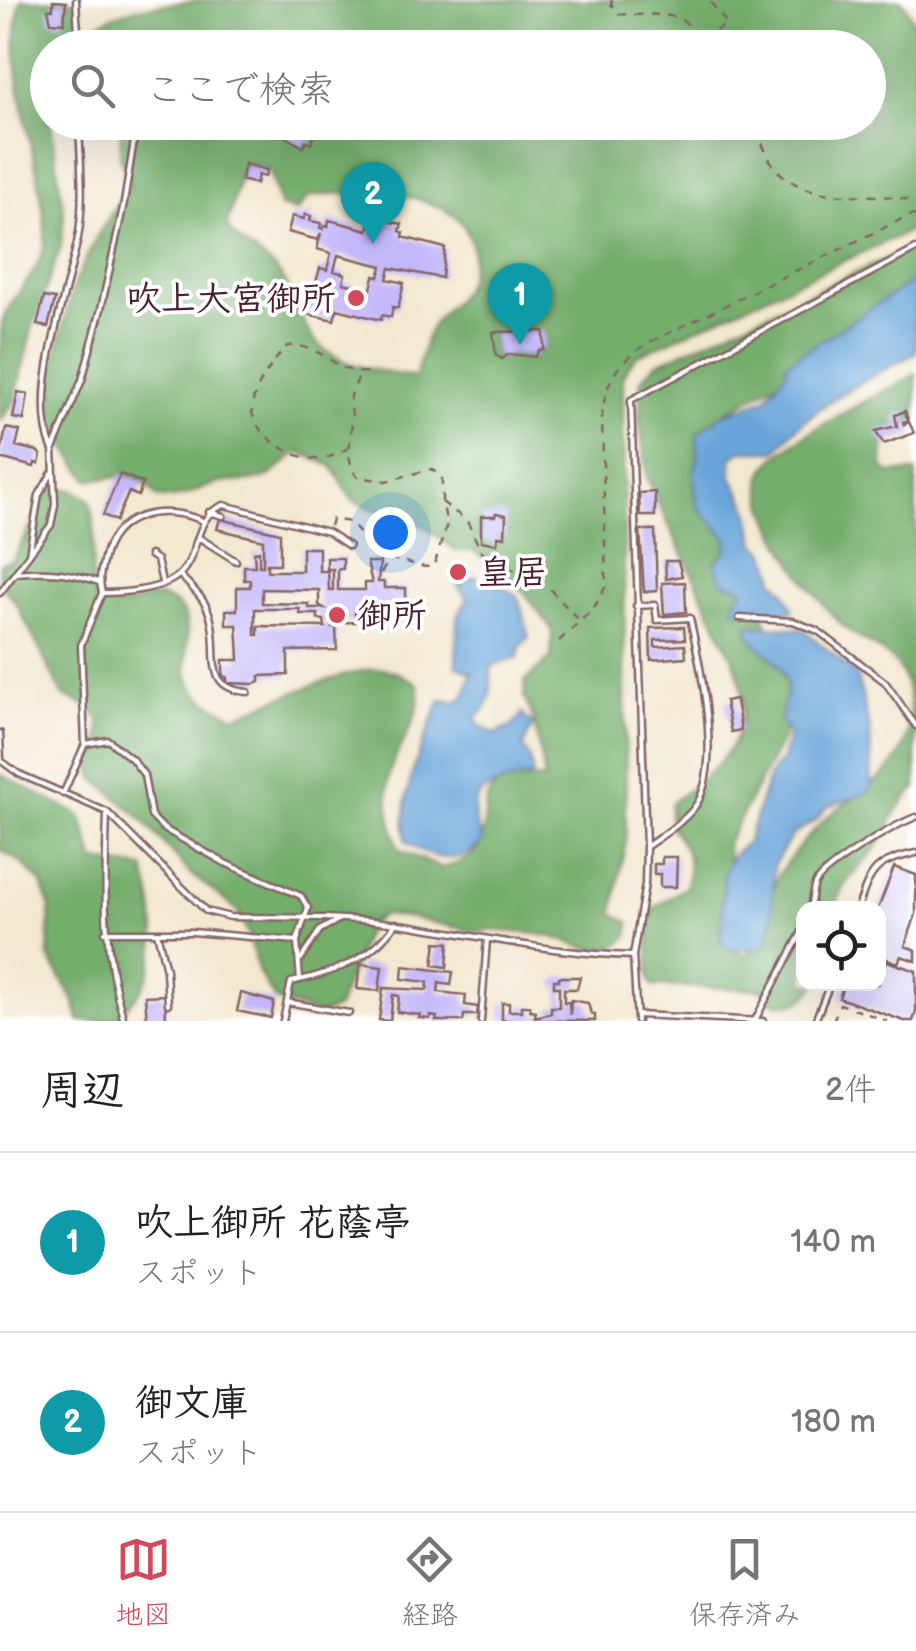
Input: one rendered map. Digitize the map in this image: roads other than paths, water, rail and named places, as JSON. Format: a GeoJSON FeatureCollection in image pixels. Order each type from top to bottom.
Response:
{"type":"FeatureCollection","features":[{"type":"Feature","properties":{"kind":"lane"},"geometry":{"type":"LineString","coordinates":[[76,0],[78,30]]}},
{"type":"Feature","properties":{"kind":"lane"},"geometry":{"type":"LineString","coordinates":[[0,593],[51,525],[55,505],[52,449],[46,432],[49,367],[80,220],[79,140]]}},
{"type":"Feature","properties":{"kind":"lane"},"geometry":{"type":"LineString","coordinates":[[52,449],[82,380],[120,222],[134,140]]}},
{"type":"Feature","properties":{"kind":"lane"},"geometry":{"type":"LineString","coordinates":[[763,1021],[637,1018],[632,956],[646,846],[632,400],[916,250]]}},
{"type":"Feature","properties":{"kind":"lane"},"geometry":{"type":"LineString","coordinates":[[28,557],[40,495],[52,473]]}},
{"type":"Feature","properties":{"kind":"lane"},"geometry":{"type":"LineString","coordinates":[[102,593],[179,575],[192,555],[209,512],[224,505],[328,532],[349,546]]}},
{"type":"Feature","properties":{"kind":"lane"},"geometry":{"type":"LineString","coordinates":[[209,512],[224,516]]}},
{"type":"Feature","properties":{"kind":"lane"},"geometry":{"type":"LineString","coordinates":[[63,794],[85,744],[81,646],[102,593],[99,582],[104,555],[118,527],[140,515],[193,516],[204,520]]}},
{"type":"Feature","properties":{"kind":"lane"},"geometry":{"type":"LineString","coordinates":[[198,538],[236,561]]}},
{"type":"Feature","properties":{"kind":"lane"},"geometry":{"type":"LineString","coordinates":[[150,556],[157,560],[162,582]]}},
{"type":"Feature","properties":{"kind":"lane"},"geometry":{"type":"LineString","coordinates":[[16,573],[47,570],[74,573],[99,582]]}},
{"type":"Feature","properties":{"kind":"lane"},"geometry":{"type":"LineString","coordinates":[[179,575],[208,610],[219,682],[228,690],[248,692]]}},
{"type":"Feature","properties":{"kind":"lane"},"geometry":{"type":"LineString","coordinates":[[636,606],[655,605],[657,620],[690,618],[709,739],[706,784],[696,805],[678,825],[646,846]]}},
{"type":"Feature","properties":{"kind":"lane"},"geometry":{"type":"LineString","coordinates":[[739,618],[792,621],[818,631],[885,682],[916,726]]}},
{"type":"Feature","properties":{"kind":"lane"},"geometry":{"type":"LineString","coordinates":[[0,733],[1,761],[19,774],[107,812],[206,911],[230,917],[396,923],[545,946],[577,955],[632,956]]}},
{"type":"Feature","properties":{"kind":"lane"},"geometry":{"type":"LineString","coordinates":[[85,744],[108,740],[118,746],[144,775],[151,816],[164,829],[225,863],[301,896],[308,908],[297,941],[300,980]]}},
{"type":"Feature","properties":{"kind":"lane"},"geometry":{"type":"LineString","coordinates":[[107,812],[105,932],[112,980],[124,1021]]}},
{"type":"Feature","properties":{"kind":"lane"},"geometry":{"type":"LineString","coordinates":[[812,901],[816,884],[828,867],[894,825],[916,817]]}},
{"type":"Feature","properties":{"kind":"lane"},"geometry":{"type":"LineString","coordinates":[[861,901],[870,875],[886,860],[916,853]]}},
{"type":"Feature","properties":{"kind":"lane"},"geometry":{"type":"LineString","coordinates":[[300,961],[320,930],[338,920]]}},
{"type":"Feature","properties":{"kind":"lane"},"geometry":{"type":"LineString","coordinates":[[283,1021],[290,982],[335,971],[361,958],[383,942],[396,923]]}},
{"type":"Feature","properties":{"kind":"lane"},"geometry":{"type":"LineString","coordinates":[[105,932],[297,941]]}},
{"type":"Feature","properties":{"kind":"lane"},"geometry":{"type":"LineString","coordinates":[[157,932],[166,970],[168,1004]]}},
{"type":"Feature","properties":{"kind":"lane"},"geometry":{"type":"LineString","coordinates":[[480,1021],[488,939]]}},
{"type":"Feature","properties":{"kind":"lane"},"geometry":{"type":"LineString","coordinates":[[755,1020],[796,943]]}},
{"type":"Feature","properties":{"kind":"lane"},"geometry":{"type":"LineString","coordinates":[[815,1021],[827,991]]}},
{"type":"Feature","properties":{"kind":"lane"},"geometry":{"type":"LineString","coordinates":[[286,1002],[349,1014]]}},
{"type":"Feature","properties":{"kind":"water"},"geometry":{"type":"Polygon","coordinates":[[[916,279],[916,353],[821,407],[776,451],[741,451],[732,457],[732,477],[749,508],[756,544],[767,555],[774,581],[784,590],[793,610],[787,614],[735,611],[735,602],[743,589],[723,582],[715,563],[727,550],[728,540],[697,506],[697,434],[720,416],[766,398],[788,369],[785,364],[916,279]]]}},
{"type":"Feature","properties":{"kind":"water"},"geometry":{"type":"Polygon","coordinates":[[[476,576],[488,584],[492,580],[518,597],[529,637],[520,647],[518,658],[491,666],[488,702],[475,718],[495,734],[513,726],[522,714],[533,725],[523,746],[533,776],[483,792],[474,809],[483,841],[465,855],[445,858],[425,853],[406,841],[406,805],[414,769],[441,700],[453,702],[464,698],[472,673],[456,665],[457,617],[468,599],[457,585],[476,576]]]}},
{"type":"Feature","properties":{"kind":"water"},"geometry":{"type":"Polygon","coordinates":[[[747,625],[803,629],[857,675],[870,730],[872,785],[870,792],[828,806],[816,820],[793,834],[774,864],[772,923],[766,945],[728,949],[721,944],[724,873],[733,854],[747,843],[769,776],[782,759],[789,736],[781,720],[787,690],[785,675],[754,641],[747,625]]]}},
{"type":"Feature","properties":{"kind":"place","name":"御文庫"},"geometry":{"type":"Point","coordinates":[373,244]}},
{"type":"Feature","properties":{"kind":"place","name":"吹上大宮御所"},"geometry":{"type":"Point","coordinates":[356,298]}},
{"type":"Feature","properties":{"kind":"place","name":"吹上御所 花蔭亭"},"geometry":{"type":"Point","coordinates":[520,345]}},
{"type":"Feature","properties":{"kind":"place","name":"皇居"},"geometry":{"type":"Point","coordinates":[458,572]}},
{"type":"Feature","properties":{"kind":"place","name":"御所"},"geometry":{"type":"Point","coordinates":[337,615]}}]}
